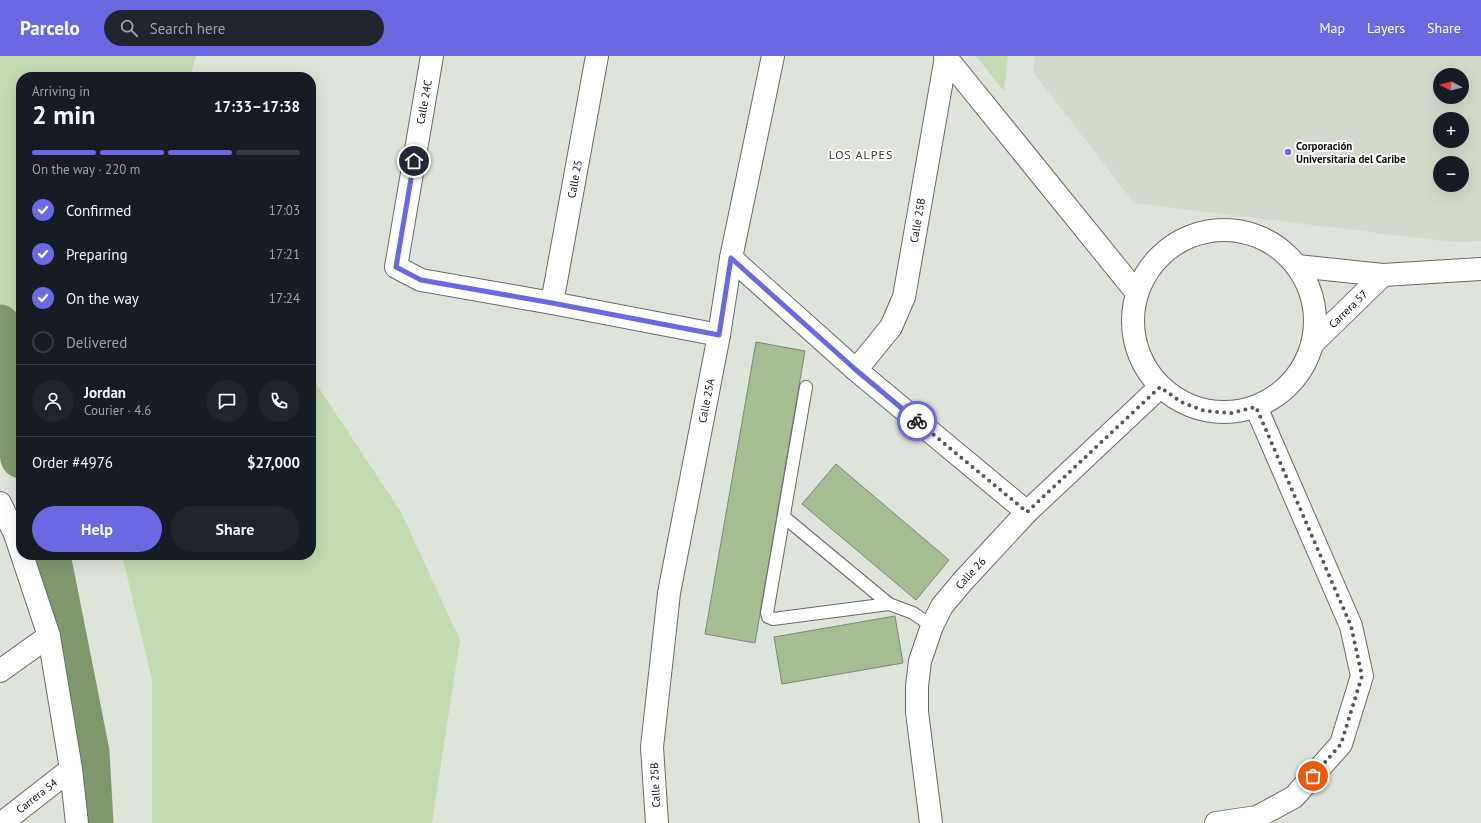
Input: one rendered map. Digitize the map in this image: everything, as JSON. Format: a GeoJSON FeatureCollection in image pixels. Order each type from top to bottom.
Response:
{"type":"FeatureCollection","features":[{"type":"Feature","properties":{"kind":"street","name":"Calle 24C"},"geometry":{"type":"LineString","coordinates":[[432,56],[396,267],[421,280],[552,303]]}},
{"type":"Feature","properties":{"kind":"street","name":"Calle 25"},"geometry":{"type":"LineString","coordinates":[[552,303],[597,56]]}},
{"type":"Feature","properties":{"kind":"street","name":"Calle 25A"},"geometry":{"type":"LineString","coordinates":[[652,747],[669,593],[719,335],[731,258],[773,56]]}},
{"type":"Feature","properties":{"kind":"street"},"geometry":{"type":"LineString","coordinates":[[945,56],[1137,293]]}},
{"type":"Feature","properties":{"kind":"street","name":"Calle 25B"},"geometry":{"type":"LineString","coordinates":[[856,370],[891,327],[904,297],[945,56]]}},
{"type":"Feature","properties":{"kind":"street"},"geometry":{"type":"LineString","coordinates":[[1234,230],[1258,236],[1279,248],[1297,266],[1310,289],[1315,316],[1313,343],[1305,364],[1292,382],[1276,397],[1256,407],[1231,413],[1205,411],[1181,402],[1160,387],[1148,372],[1138,354],[1133,334],[1133,313],[1137,293],[1148,271],[1164,252],[1185,238],[1208,231],[1234,230]]}},
{"type":"Feature","properties":{"kind":"street"},"geometry":{"type":"LineString","coordinates":[[731,258],[856,370],[1027,512]]}},
{"type":"Feature","properties":{"kind":"street","name":"Carrera 57"},"geometry":{"type":"LineString","coordinates":[[1297,266],[1383,275],[1481,269]]}},
{"type":"Feature","properties":{"kind":"street","name":"Carrera 57"},"geometry":{"type":"LineString","coordinates":[[1313,343],[1383,275]]}},
{"type":"Feature","properties":{"kind":"street"},"geometry":{"type":"LineString","coordinates":[[552,303],[719,335]]}},
{"type":"Feature","properties":{"kind":"street","name":"Calle 26"},"geometry":{"type":"LineString","coordinates":[[931,823],[917,712],[917,686],[920,661],[932,626],[942,606],[963,580],[1027,512],[1160,387]]}},
{"type":"Feature","properties":{"kind":"street"},"geometry":{"type":"LineString","coordinates":[[1216,823],[1258,817],[1294,797],[1341,744],[1362,676],[1351,626],[1256,407]]}},
{"type":"Feature","properties":{"kind":"street"},"geometry":{"type":"LineString","coordinates":[[0,503],[12,542]]}},
{"type":"Feature","properties":{"kind":"street"},"geometry":{"type":"LineString","coordinates":[[24,560],[48,636],[71,769],[77,823]]}},
{"type":"Feature","properties":{"kind":"street"},"geometry":{"type":"LineString","coordinates":[[0,671],[48,636]]}},
{"type":"Feature","properties":{"kind":"street","name":"Calle 25B"},"geometry":{"type":"LineString","coordinates":[[652,747],[657,823]]}},
{"type":"Feature","properties":{"kind":"street","name":"Carrera 54"},"geometry":{"type":"LineString","coordinates":[[2,823],[71,769]]}},
{"type":"Feature","properties":{"kind":"lane"},"geometry":{"type":"LineString","coordinates":[[806,387],[767,613],[768,617],[773,619],[889,604]]}},
{"type":"Feature","properties":{"kind":"lane"},"geometry":{"type":"LineString","coordinates":[[784,517],[889,604],[913,612],[932,626]]}},
{"type":"Feature","properties":{"kind":"shaded area","name":"Corporación Universitaria del Caribe"},"geometry":{"type":"Polygon","coordinates":[[[1035,56],[1481,56],[1481,241],[1450,242],[1134,203],[1033,72],[1035,56]]]}},
{"type":"Feature","properties":{"kind":"green space"},"geometry":{"type":"Polygon","coordinates":[[[0,56],[196,56],[191,72],[16,72],[16,465],[0,463],[0,56]]]}},
{"type":"Feature","properties":{"kind":"green space"},"geometry":{"type":"Polygon","coordinates":[[[976,56],[1008,56],[1004,91],[976,56]]]}},
{"type":"Feature","properties":{"kind":"green space"},"geometry":{"type":"Polygon","coordinates":[[[316,384],[401,512],[460,640],[432,823],[152,823],[152,680],[123,560],[316,560],[316,384]]]}},
{"type":"Feature","properties":{"kind":"building"},"geometry":{"type":"Polygon","coordinates":[[[756,342],[805,351],[755,643],[705,634],[756,342]]]}},
{"type":"Feature","properties":{"kind":"building"},"geometry":{"type":"Polygon","coordinates":[[[836,464],[949,560],[916,600],[802,504],[836,464]]]}},
{"type":"Feature","properties":{"kind":"building"},"geometry":{"type":"Polygon","coordinates":[[[895,616],[903,663],[782,684],[774,637],[895,616]]]}},
{"type":"Feature","properties":{"kind":"waterway"},"geometry":{"type":"LineString","coordinates":[[0,325],[16,426]]}},
{"type":"Feature","properties":{"kind":"waterway"},"geometry":{"type":"LineString","coordinates":[[51,560],[89,752],[93,823]]}},
{"type":"Feature","properties":{"kind":"way so far"},"geometry":{"type":"LineString","coordinates":[[917,421],[1027,512],[1160,387],[1181,402],[1205,411],[1231,413],[1256,407],[1351,626],[1362,676],[1341,744],[1313,776]]}},
{"type":"Feature","properties":{"kind":"place","name":"Corporación Universitaria del Caribe"},"geometry":{"type":"Point","coordinates":[1288,152]}},
{"type":"Feature","properties":{"kind":"district","name":"LOS ALPES"},"geometry":{"type":"Point","coordinates":[861,155]}},
{"type":"Feature","properties":{"kind":"route"},"geometry":{"type":"LineString","coordinates":[[414,161],[396,267],[421,280],[719,335],[731,258],[821,337],[856,370],[917,421]]}}]}
